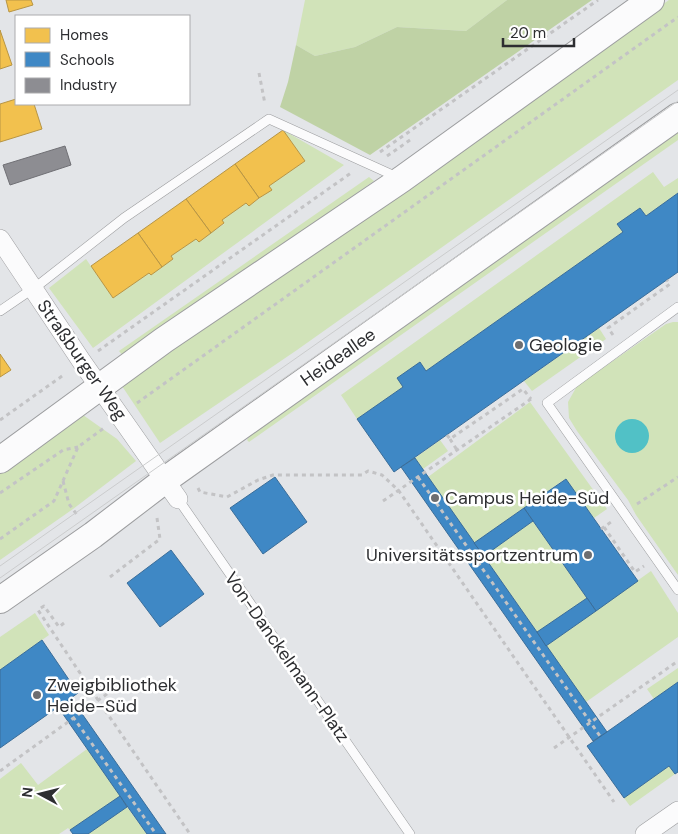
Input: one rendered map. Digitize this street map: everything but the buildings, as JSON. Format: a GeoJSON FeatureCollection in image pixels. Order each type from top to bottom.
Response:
{"type":"FeatureCollection","features":[{"type":"Feature","properties":{"kind":"main road"},"geometry":{"type":"LineString","coordinates":[[0,460],[164,340],[402,179],[651,0]]}},
{"type":"Feature","properties":{"kind":"main road","name":"Heideallee"},"geometry":{"type":"LineString","coordinates":[[0,600],[93,535],[171,489],[678,116]]}},
{"type":"Feature","properties":{"kind":"street","name":"Straßburger Weg"},"geometry":{"type":"LineString","coordinates":[[0,239],[32,289],[171,489]]}},
{"type":"Feature","properties":{"kind":"street"},"geometry":{"type":"LineString","coordinates":[[645,834],[678,811]]}},
{"type":"Feature","properties":{"kind":"lane"},"geometry":{"type":"LineString","coordinates":[[0,312],[124,218],[269,119],[402,179]]}},
{"type":"Feature","properties":{"kind":"lane"},"geometry":{"type":"LineString","coordinates":[[678,307],[547,403],[678,590]]}},
{"type":"Feature","properties":{"kind":"lane","name":"Von-Danckelmann-Platz"},"geometry":{"type":"LineString","coordinates":[[171,489],[410,834]]}},
{"type":"Feature","properties":{"kind":"path"},"geometry":{"type":"LineString","coordinates":[[0,420],[598,0]]}},
{"type":"Feature","properties":{"kind":"path"},"geometry":{"type":"LineString","coordinates":[[0,493],[63,450],[78,447],[120,415],[678,17]]}},
{"type":"Feature","properties":{"kind":"path"},"geometry":{"type":"LineString","coordinates":[[258,73],[269,119]]}},
{"type":"Feature","properties":{"kind":"path"},"geometry":{"type":"LineString","coordinates":[[667,280],[674,291]]}},
{"type":"Feature","properties":{"kind":"path"},"geometry":{"type":"LineString","coordinates":[[622,347],[608,328],[670,284]]}},
{"type":"Feature","properties":{"kind":"path"},"geometry":{"type":"LineString","coordinates":[[457,450],[448,437],[523,389],[531,398],[547,403]]}},
{"type":"Feature","properties":{"kind":"path"},"geometry":{"type":"LineString","coordinates":[[383,502],[531,398]]}},
{"type":"Feature","properties":{"kind":"path"},"geometry":{"type":"LineString","coordinates":[[0,539],[54,501],[78,447]]}},
{"type":"Feature","properties":{"kind":"path"},"geometry":{"type":"LineString","coordinates":[[196,487],[200,492],[227,497],[258,480],[273,475],[362,475],[368,471],[382,475],[398,491],[614,802]]}},
{"type":"Feature","properties":{"kind":"path"},"geometry":{"type":"LineString","coordinates":[[418,477],[600,736]]}},
{"type":"Feature","properties":{"kind":"path"},"geometry":{"type":"LineString","coordinates":[[623,514],[678,477]]}},
{"type":"Feature","properties":{"kind":"path"},"geometry":{"type":"LineString","coordinates":[[63,481],[69,504],[73,509]]}},
{"type":"Feature","properties":{"kind":"path"},"geometry":{"type":"LineString","coordinates":[[110,577],[160,539],[158,520],[155,515]]}},
{"type":"Feature","properties":{"kind":"path"},"geometry":{"type":"LineString","coordinates":[[611,522],[602,528],[635,572],[655,559]]}},
{"type":"Feature","properties":{"kind":"path"},"geometry":{"type":"LineString","coordinates":[[64,624],[59,628],[44,606],[38,610],[190,834]]}},
{"type":"Feature","properties":{"kind":"path"},"geometry":{"type":"LineString","coordinates":[[554,748],[678,661]]}},
{"type":"Feature","properties":{"kind":"path"},"geometry":{"type":"LineString","coordinates":[[0,770],[111,691]]}},
{"type":"Feature","properties":{"kind":"path"},"geometry":{"type":"LineString","coordinates":[[65,703],[156,834]]}},
{"type":"Feature","properties":{"kind":"green space"},"geometry":{"type":"Polygon","coordinates":[[[305,0],[507,0],[466,31],[397,27],[355,47],[315,56],[296,45],[305,0]]]}},
{"type":"Feature","properties":{"kind":"green space"},"geometry":{"type":"Polygon","coordinates":[[[507,0],[592,0],[370,155],[280,107],[296,45],[315,56],[355,47],[397,27],[466,31],[507,0]]]}},
{"type":"Feature","properties":{"kind":"green space"},"geometry":{"type":"Polygon","coordinates":[[[669,0],[678,0],[678,80],[297,350],[160,443],[122,386],[669,0]]]}},
{"type":"Feature","properties":{"kind":"green space"},"geometry":{"type":"Polygon","coordinates":[[[283,130],[344,165],[93,348],[49,288],[86,259],[113,298],[149,273],[151,275],[173,259],[171,256],[196,239],[199,241],[224,224],[222,220],[246,203],[249,206],[271,190],[269,186],[305,161],[283,130]]]}},
{"type":"Feature","properties":{"kind":"green space"},"geometry":{"type":"Polygon","coordinates":[[[678,131],[678,140],[249,442],[247,440],[254,429],[678,131]]]}},
{"type":"Feature","properties":{"kind":"green space"},"geometry":{"type":"Polygon","coordinates":[[[653,172],[664,187],[678,178],[678,193],[646,216],[640,208],[617,224],[623,232],[426,371],[420,362],[398,378],[403,387],[357,419],[341,395],[653,172]]]}},
{"type":"Feature","properties":{"kind":"green space"},"geometry":{"type":"Polygon","coordinates":[[[369,177],[374,181],[124,357],[119,351],[369,177]]]}},
{"type":"Feature","properties":{"kind":"green space"},"geometry":{"type":"Polygon","coordinates":[[[678,322],[678,575],[636,515],[628,500],[577,431],[569,418],[568,402],[577,386],[666,324],[678,322]]]}},
{"type":"Feature","properties":{"kind":"green space"},"geometry":{"type":"Polygon","coordinates":[[[599,328],[606,339],[532,391],[524,381],[599,328]]]}},
{"type":"Feature","properties":{"kind":"green space"},"geometry":{"type":"Polygon","coordinates":[[[530,402],[607,509],[594,518],[565,479],[474,543],[428,477],[530,402]]]}},
{"type":"Feature","properties":{"kind":"green space"},"geometry":{"type":"Polygon","coordinates":[[[83,415],[117,439],[136,461],[73,509],[0,560],[0,472],[83,415]]]}},
{"type":"Feature","properties":{"kind":"green space"},"geometry":{"type":"Polygon","coordinates":[[[440,440],[448,451],[423,469],[415,458],[440,440]]]}},
{"type":"Feature","properties":{"kind":"green space"},"geometry":{"type":"Polygon","coordinates":[[[533,521],[587,598],[537,632],[484,556],[533,521]]]}},
{"type":"Feature","properties":{"kind":"green space"},"geometry":{"type":"Polygon","coordinates":[[[651,571],[678,613],[678,637],[586,702],[546,646],[651,571]]]}},
{"type":"Feature","properties":{"kind":"green space"},"geometry":{"type":"Polygon","coordinates":[[[35,613],[49,635],[0,670],[0,637],[35,613]]]}},
{"type":"Feature","properties":{"kind":"green space"},"geometry":{"type":"Polygon","coordinates":[[[678,668],[678,682],[654,699],[647,689],[678,668]]]}},
{"type":"Feature","properties":{"kind":"green space"},"geometry":{"type":"Polygon","coordinates":[[[87,749],[120,796],[70,830],[68,828],[59,834],[0,834],[0,779],[21,763],[38,785],[87,749]]]}},
{"type":"Feature","properties":{"kind":"green space"},"geometry":{"type":"Polygon","coordinates":[[[669,766],[675,774],[630,806],[624,798],[669,766]]]}},
{"type":"Feature","properties":{"kind":"green space"},"geometry":{"type":"Polygon","coordinates":[[[127,807],[147,834],[88,834],[127,807]]]}},
{"type":"Feature","properties":{"kind":"water"},"geometry":{"type":"Polygon","coordinates":[[[632,419],[639,420],[644,424],[648,429],[648,443],[644,448],[639,452],[632,453],[625,452],[620,448],[616,443],[615,436],[616,429],[620,424],[625,420],[632,419]]]}},
{"type":"Feature","properties":{"kind":"tram line"},"geometry":{"type":"LineString","coordinates":[[0,566],[678,90]]}},
{"type":"Feature","properties":{"kind":"tram line"},"geometry":{"type":"LineString","coordinates":[[0,578],[678,101]]}},
{"type":"Feature","properties":{"kind":"place","name":"Geologie"},"geometry":{"type":"Point","coordinates":[519,345]}},
{"type":"Feature","properties":{"kind":"place","name":"Campus Heide-Süd"},"geometry":{"type":"Point","coordinates":[435,498]}},
{"type":"Feature","properties":{"kind":"place","name":"Universitätssportzentrum"},"geometry":{"type":"Point","coordinates":[588,555]}},
{"type":"Feature","properties":{"kind":"place","name":"Zweigbibliothek Heide-Süd"},"geometry":{"type":"Point","coordinates":[37,695]}}]}
